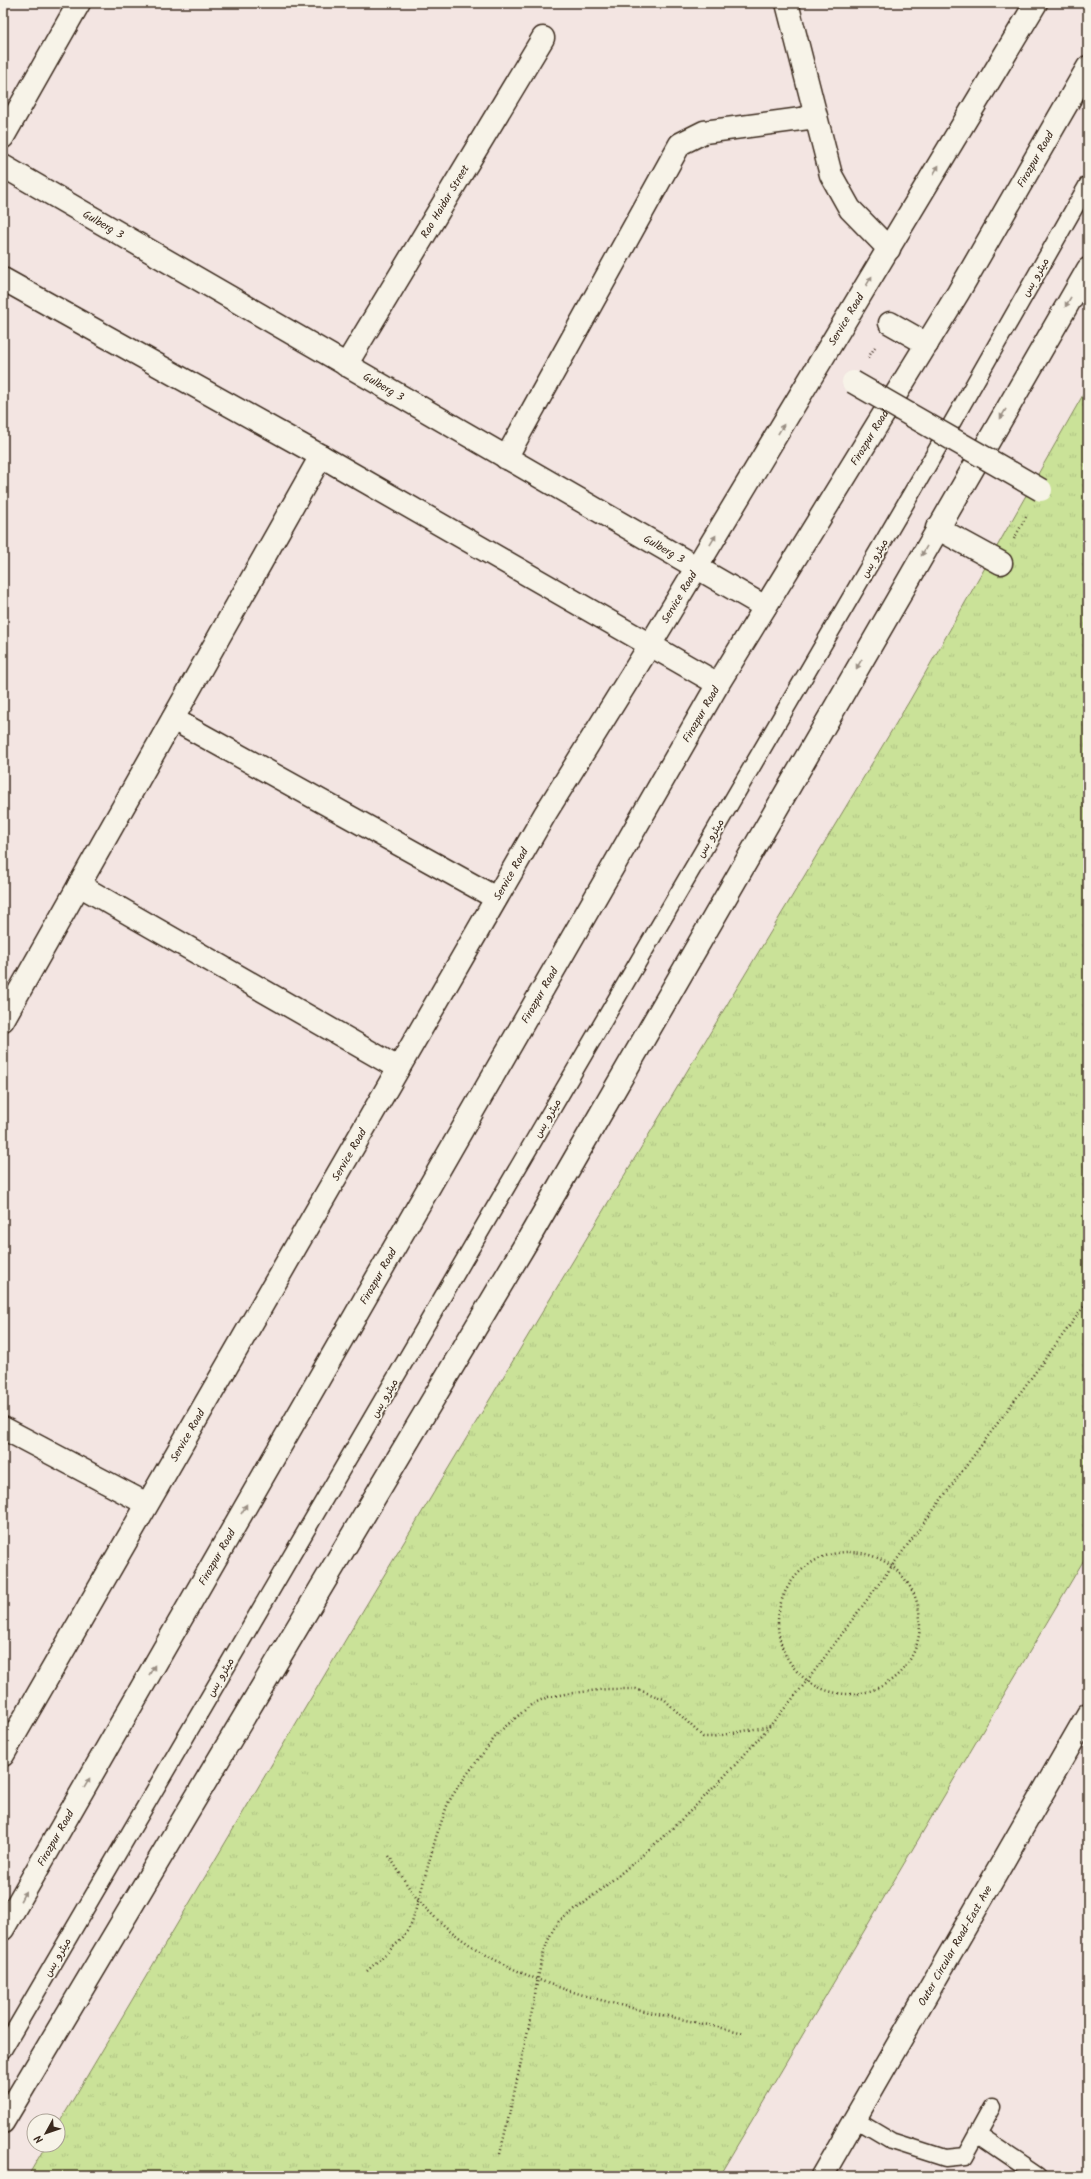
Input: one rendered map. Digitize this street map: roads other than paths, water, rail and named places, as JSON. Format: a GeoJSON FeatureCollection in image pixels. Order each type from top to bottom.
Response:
{"type":"FeatureCollection","features":[{"type":"Feature","properties":{"kind":"street"},"geometry":{"type":"LineString","coordinates":[[3,138],[79,3]]}},
{"type":"Feature","properties":{"kind":"street"},"geometry":{"type":"LineString","coordinates":[[787,3],[831,174],[850,209],[889,249]]}},
{"type":"Feature","properties":{"kind":"street","name":"Service Road"},"geometry":{"type":"LineString","coordinates":[[3,1755],[545,814],[697,568],[1036,3]]}},
{"type":"Feature","properties":{"kind":"street","name":"Rao Haidar Street"},"geometry":{"type":"LineString","coordinates":[[346,365],[543,38]]}},
{"type":"Feature","properties":{"kind":"street","name":"Firozpur Road"},"geometry":{"type":"LineString","coordinates":[[3,1929],[718,684],[927,344],[1088,68]]}},
{"type":"Feature","properties":{"kind":"street"},"geometry":{"type":"LineString","coordinates":[[506,458],[680,144],[704,132],[816,117]]}},
{"type":"Feature","properties":{"kind":"street","name":"Gulberg 3"},"geometry":{"type":"LineString","coordinates":[[3,166],[765,607]]}},
{"type":"Feature","properties":{"kind":"street"},"geometry":{"type":"LineString","coordinates":[[3,2122],[529,1238],[1088,268]]}},
{"type":"Feature","properties":{"kind":"street"},"geometry":{"type":"LineString","coordinates":[[3,279],[321,456],[718,684]]}},
{"type":"Feature","properties":{"kind":"street"},"geometry":{"type":"LineString","coordinates":[[890,323],[927,344]]}},
{"type":"Feature","properties":{"kind":"street"},"geometry":{"type":"LineString","coordinates":[[853,382],[1041,490]]}},
{"type":"Feature","properties":{"kind":"street"},"geometry":{"type":"LineString","coordinates":[[3,1020],[321,456]]}},
{"type":"Feature","properties":{"kind":"street"},"geometry":{"type":"LineString","coordinates":[[937,528],[1001,563]]}},
{"type":"Feature","properties":{"kind":"street"},"geometry":{"type":"LineString","coordinates":[[173,719],[496,898]]}},
{"type":"Feature","properties":{"kind":"street"},"geometry":{"type":"LineString","coordinates":[[79,885],[398,1068]]}},
{"type":"Feature","properties":{"kind":"street"},"geometry":{"type":"LineString","coordinates":[[3,1428],[147,1504]]}},
{"type":"Feature","properties":{"kind":"street","name":"Outer Circular Road-East Ave"},"geometry":{"type":"LineString","coordinates":[[822,2176],[1088,1714]]}},
{"type":"Feature","properties":{"kind":"lane","name":"میٹرو بس"},"geometry":{"type":"LineString","coordinates":[[3,2050],[928,465],[1088,184]]}},
{"type":"Feature","properties":{"kind":"lane"},"geometry":{"type":"LineString","coordinates":[[855,2119],[892,2141],[944,2158],[965,2156],[992,2107]]}},
{"type":"Feature","properties":{"kind":"lane"},"geometry":{"type":"LineString","coordinates":[[977,2134],[1039,2176]]}}]}
